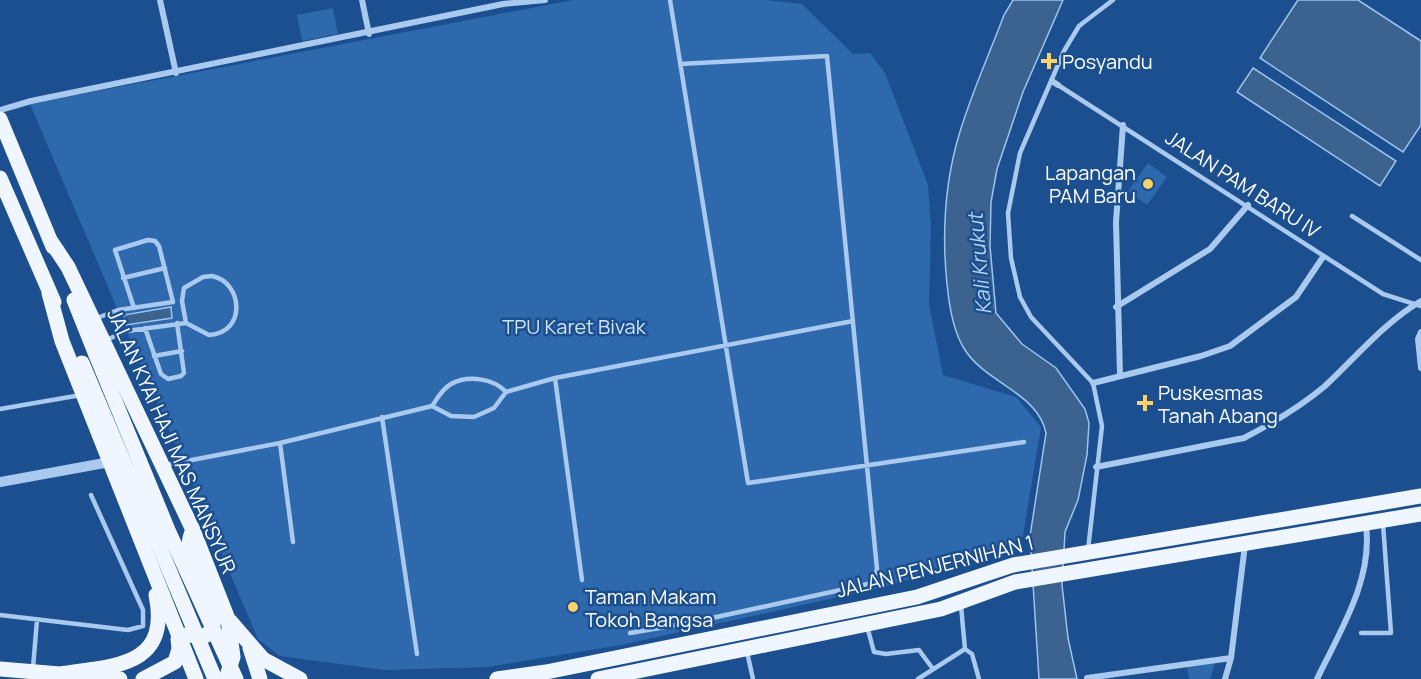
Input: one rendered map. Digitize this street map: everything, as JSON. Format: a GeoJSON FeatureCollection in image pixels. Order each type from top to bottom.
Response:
{"type":"FeatureCollection","features":[{"type":"Feature","properties":{"kind":"main road","name":"JALAN KYAI HAJI MAS MANSYUR"},"geometry":{"type":"LineString","coordinates":[[0,119],[168,530],[236,679]]}},
{"type":"Feature","properties":{"kind":"main road"},"geometry":{"type":"LineString","coordinates":[[0,178],[49,293],[68,325],[215,679]]}},
{"type":"Feature","properties":{"kind":"main road","name":"JALAN KYAI HAJI MAS MANSYUR"},"geometry":{"type":"LineString","coordinates":[[50,240],[68,267],[193,530],[228,619],[233,657],[226,679]]}},
{"type":"Feature","properties":{"kind":"main road"},"geometry":{"type":"LineString","coordinates":[[49,293],[57,324],[83,395],[196,679]]}},
{"type":"Feature","properties":{"kind":"main road","name":"JALAN PENJERNIHAN 1"},"geometry":{"type":"LineString","coordinates":[[497,679],[917,597],[1013,565],[1421,496]]}},
{"type":"Feature","properties":{"kind":"main road"},"geometry":{"type":"LineString","coordinates":[[1385,502],[1386,521]]}},
{"type":"Feature","properties":{"kind":"main road","name":"JALAN PENJERNIHAN 1"},"geometry":{"type":"LineString","coordinates":[[598,679],[961,603],[1015,582],[1421,514]]}},
{"type":"Feature","properties":{"kind":"main road"},"geometry":{"type":"LineString","coordinates":[[176,630],[201,637],[209,634],[214,625],[212,608],[189,553],[189,540],[193,530]]}},
{"type":"Feature","properties":{"kind":"main road"},"geometry":{"type":"LineString","coordinates":[[60,674],[124,665],[149,649],[155,638],[158,623],[157,601],[150,566]]}},
{"type":"Feature","properties":{"kind":"main road"},"geometry":{"type":"LineString","coordinates":[[228,619],[271,665],[300,679]]}},
{"type":"Feature","properties":{"kind":"main road"},"geometry":{"type":"LineString","coordinates":[[142,679],[175,662],[179,649],[176,630]]}},
{"type":"Feature","properties":{"kind":"main road"},"geometry":{"type":"LineString","coordinates":[[248,643],[260,679]]}},
{"type":"Feature","properties":{"kind":"main road"},"geometry":{"type":"LineString","coordinates":[[611,658],[615,675]]}},
{"type":"Feature","properties":{"kind":"main road"},"geometry":{"type":"LineString","coordinates":[[590,662],[593,679]]}},
{"type":"Feature","properties":{"kind":"main road"},"geometry":{"type":"LineString","coordinates":[[0,669],[120,679]]}},
{"type":"Feature","properties":{"kind":"street"},"geometry":{"type":"LineString","coordinates":[[160,0],[176,73]]}},
{"type":"Feature","properties":{"kind":"street"},"geometry":{"type":"LineString","coordinates":[[362,0],[369,34]]}},
{"type":"Feature","properties":{"kind":"street"},"geometry":{"type":"LineString","coordinates":[[0,110],[31,101],[369,34],[502,2],[546,0]]}},
{"type":"Feature","properties":{"kind":"street","name":"JALAN PAM BARU IV"},"geometry":{"type":"LineString","coordinates":[[1052,81],[1058,85]]}},
{"type":"Feature","properties":{"kind":"street"},"geometry":{"type":"LineString","coordinates":[[1120,375],[1116,307],[1116,222],[1123,125]]}},
{"type":"Feature","properties":{"kind":"street"},"geometry":{"type":"LineString","coordinates":[[1116,307],[1210,249],[1248,205]]}},
{"type":"Feature","properties":{"kind":"street"},"geometry":{"type":"LineString","coordinates":[[1093,383],[1201,356],[1230,346],[1296,297],[1323,257]]}},
{"type":"Feature","properties":{"kind":"street"},"geometry":{"type":"LineString","coordinates":[[1096,467],[1244,438],[1296,409],[1419,304]]}},
{"type":"Feature","properties":{"kind":"street"},"geometry":{"type":"LineString","coordinates":[[1421,332],[1418,339],[1421,368]]}},
{"type":"Feature","properties":{"kind":"street"},"geometry":{"type":"LineString","coordinates":[[0,482],[110,462]]}},
{"type":"Feature","properties":{"kind":"street"},"geometry":{"type":"LineString","coordinates":[[1317,679],[1361,585],[1368,541],[1366,524]]}},
{"type":"Feature","properties":{"kind":"street"},"geometry":{"type":"LineString","coordinates":[[1225,679],[1231,658],[1245,545]]}},
{"type":"Feature","properties":{"kind":"street"},"geometry":{"type":"LineString","coordinates":[[1087,678],[1231,658]]}},
{"type":"Feature","properties":{"kind":"lane"},"geometry":{"type":"LineString","coordinates":[[670,0],[748,483],[1024,442]]}},
{"type":"Feature","properties":{"kind":"lane"},"geometry":{"type":"LineString","coordinates":[[1081,553],[1102,426],[1093,383],[1031,317],[1020,297],[1011,258],[1008,213],[1017,163],[1052,81],[1079,26],[1113,0]]}},
{"type":"Feature","properties":{"kind":"lane"},"geometry":{"type":"LineString","coordinates":[[630,633],[689,623],[868,584],[874,580],[878,569],[827,56],[680,64]]}},
{"type":"Feature","properties":{"kind":"lane","name":"JALAN PAM BARU IV"},"geometry":{"type":"LineString","coordinates":[[1058,85],[1248,205],[1323,257],[1383,294],[1419,304]]}},
{"type":"Feature","properties":{"kind":"lane"},"geometry":{"type":"LineString","coordinates":[[1352,216],[1421,260]]}},
{"type":"Feature","properties":{"kind":"lane"},"geometry":{"type":"LineString","coordinates":[[135,308],[115,250],[119,246],[148,240],[155,241],[165,268],[173,302]]}},
{"type":"Feature","properties":{"kind":"lane"},"geometry":{"type":"LineString","coordinates":[[123,278],[165,268]]}},
{"type":"Feature","properties":{"kind":"lane"},"geometry":{"type":"LineString","coordinates":[[104,341],[127,331],[177,323],[186,323],[209,335],[224,332],[235,320],[235,301],[229,286],[219,277],[212,276],[203,277],[184,288],[182,301],[186,323]]}},
{"type":"Feature","properties":{"kind":"lane"},"geometry":{"type":"LineString","coordinates":[[93,319],[135,308],[182,301]]}},
{"type":"Feature","properties":{"kind":"lane"},"geometry":{"type":"LineString","coordinates":[[432,406],[451,416],[474,417],[494,408],[506,392],[555,378],[726,343],[853,321]]}},
{"type":"Feature","properties":{"kind":"lane"},"geometry":{"type":"LineString","coordinates":[[145,328],[161,374],[168,379],[182,376],[184,372],[177,323]]}},
{"type":"Feature","properties":{"kind":"lane"},"geometry":{"type":"LineString","coordinates":[[154,356],[182,351]]}},
{"type":"Feature","properties":{"kind":"lane"},"geometry":{"type":"LineString","coordinates":[[555,378],[582,580]]}},
{"type":"Feature","properties":{"kind":"lane"},"geometry":{"type":"LineString","coordinates":[[163,465],[280,443],[432,406],[452,384],[466,380],[489,382],[499,385],[506,392]]}},
{"type":"Feature","properties":{"kind":"lane"},"geometry":{"type":"LineString","coordinates":[[0,410],[83,395]]}},
{"type":"Feature","properties":{"kind":"lane"},"geometry":{"type":"LineString","coordinates":[[382,417],[417,654]]}},
{"type":"Feature","properties":{"kind":"lane"},"geometry":{"type":"LineString","coordinates":[[280,443],[293,542]]}},
{"type":"Feature","properties":{"kind":"lane"},"geometry":{"type":"LineString","coordinates":[[0,615],[128,630],[142,626],[144,610],[91,495]]}},
{"type":"Feature","properties":{"kind":"lane"},"geometry":{"type":"LineString","coordinates":[[1361,633],[1391,633],[1386,521]]}},
{"type":"Feature","properties":{"kind":"lane"},"geometry":{"type":"LineString","coordinates":[[961,603],[965,649],[972,654],[979,679]]}},
{"type":"Feature","properties":{"kind":"lane"},"geometry":{"type":"LineString","coordinates":[[33,672],[37,620]]}},
{"type":"Feature","properties":{"kind":"lane"},"geometry":{"type":"LineString","coordinates":[[866,624],[874,652],[886,654],[920,650],[933,669]]}},
{"type":"Feature","properties":{"kind":"lane"},"geometry":{"type":"LineString","coordinates":[[747,649],[753,679]]}},
{"type":"Feature","properties":{"kind":"lane"},"geometry":{"type":"LineString","coordinates":[[918,679],[965,649]]}},
{"type":"Feature","properties":{"kind":"green space","name":"TPU Karet Bivak"},"geometry":{"type":"Polygon","coordinates":[[[573,0],[767,0],[802,4],[853,54],[870,53],[885,73],[928,185],[931,227],[929,304],[943,375],[1016,397],[1041,427],[1023,536],[1014,547],[884,587],[621,645],[487,667],[384,670],[280,656],[258,639],[30,104],[573,0]]]}},
{"type":"Feature","properties":{"kind":"green space"},"geometry":{"type":"Polygon","coordinates":[[[333,8],[338,34],[302,41],[297,15],[333,8]]]}},
{"type":"Feature","properties":{"kind":"green space","name":"Lapangan PAM Baru"},"geometry":{"type":"Polygon","coordinates":[[[1148,163],[1167,177],[1147,205],[1128,191],[1148,163]]]}},
{"type":"Feature","properties":{"kind":"green space"},"geometry":{"type":"Polygon","coordinates":[[[1215,663],[1210,679],[1189,679],[1187,666],[1215,663]]]}},
{"type":"Feature","properties":{"kind":"water","name":"Kali Krukut"},"geometry":{"type":"Polygon","coordinates":[[[1013,0],[1063,0],[1023,92],[997,169],[991,202],[990,246],[996,313],[1022,344],[1056,368],[1085,409],[1089,423],[1087,455],[1078,500],[1065,532],[1062,585],[1068,638],[1077,679],[1039,679],[1030,536],[1046,433],[1041,419],[1033,408],[985,371],[965,350],[950,309],[947,284],[946,209],[954,153],[975,90],[1004,15],[1013,0]]]}},
{"type":"Feature","properties":{"kind":"water"},"geometry":{"type":"Polygon","coordinates":[[[1298,0],[1358,0],[1421,41],[1421,125],[1403,152],[1260,58],[1298,0]]]}},
{"type":"Feature","properties":{"kind":"water"},"geometry":{"type":"Polygon","coordinates":[[[1253,68],[1396,161],[1380,186],[1237,92],[1253,68]]]}},
{"type":"Feature","properties":{"kind":"water"},"geometry":{"type":"Polygon","coordinates":[[[171,307],[172,318],[126,325],[124,315],[171,307]]]}},
{"type":"Feature","properties":{"kind":"place","name":"Posyandu"},"geometry":{"type":"Point","coordinates":[1049,61]}},
{"type":"Feature","properties":{"kind":"place","name":"Lapangan PAM Baru"},"geometry":{"type":"Point","coordinates":[1148,184]}},
{"type":"Feature","properties":{"kind":"place","name":"Puskesmas Tanah Abang"},"geometry":{"type":"Point","coordinates":[1145,403]}},
{"type":"Feature","properties":{"kind":"place","name":"Taman Makam Tokoh Bangsa"},"geometry":{"type":"Point","coordinates":[573,607]}}]}
